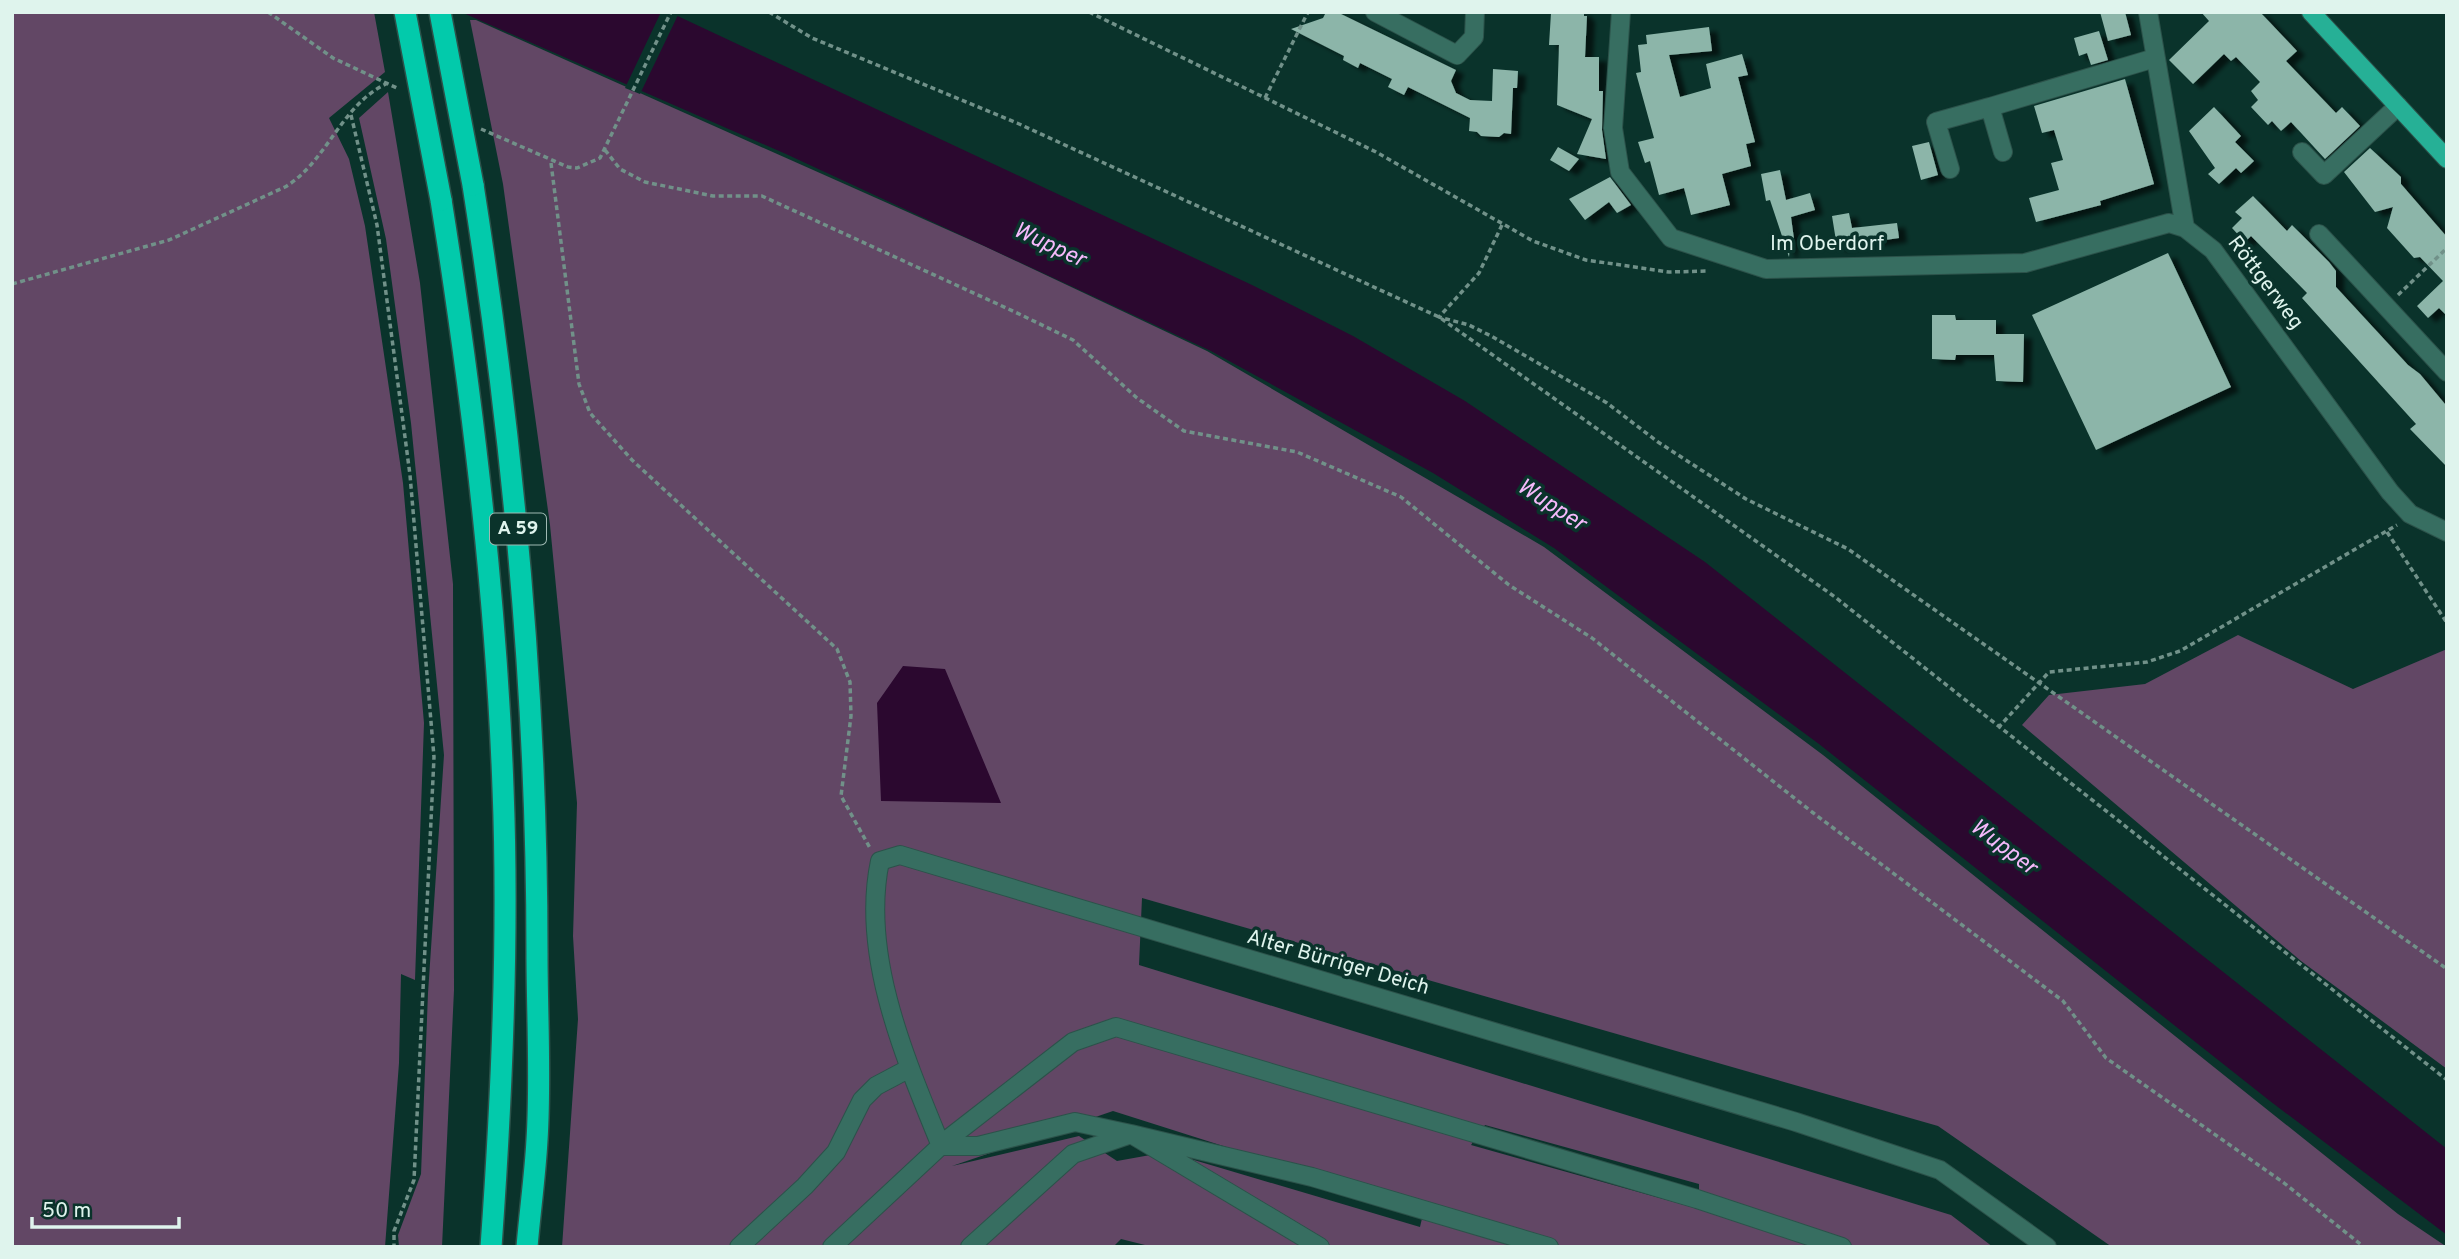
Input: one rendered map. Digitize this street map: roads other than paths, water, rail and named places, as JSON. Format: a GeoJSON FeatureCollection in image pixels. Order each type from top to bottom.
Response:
{"type":"FeatureCollection","features":[{"type":"Feature","properties":{"kind":"highway","name":"A 59"},"geometry":{"type":"LineString","coordinates":[[405,12],[442,200],[460,318],[482,502],[503,789],[503,970],[491,1247]]}},
{"type":"Feature","properties":{"kind":"highway","name":"A 59"},"geometry":{"type":"LineString","coordinates":[[440,12],[473,184],[495,323],[514,484],[531,691],[537,875],[537,1139],[527,1247]]}},
{"type":"Feature","properties":{"kind":"main road"},"geometry":{"type":"LineString","coordinates":[[2311,12],[2447,159]]}},
{"type":"Feature","properties":{"kind":"street"},"geometry":{"type":"LineString","coordinates":[[1375,12],[1457,55],[1474,37],[1475,12]]}},
{"type":"Feature","properties":{"kind":"street","name":"Im Oberdorf"},"geometry":{"type":"LineString","coordinates":[[1621,12],[1613,128],[1620,172],[1671,238],[1766,269],[1823,269],[2025,263],[2168,223],[2185,228]]}},
{"type":"Feature","properties":{"kind":"street"},"geometry":{"type":"LineString","coordinates":[[2148,12],[2185,228]]}},
{"type":"Feature","properties":{"kind":"street"},"geometry":{"type":"LineString","coordinates":[[1951,169],[1936,122],[2155,58]]}},
{"type":"Feature","properties":{"kind":"street"},"geometry":{"type":"LineString","coordinates":[[2302,152],[2325,175],[2398,106]]}},
{"type":"Feature","properties":{"kind":"street"},"geometry":{"type":"LineString","coordinates":[[1990,107],[2003,152]]}},
{"type":"Feature","properties":{"kind":"street","name":"Röttgerweg"},"geometry":{"type":"LineString","coordinates":[[2185,228],[2213,250],[2390,492],[2410,514],[2447,533]]}},
{"type":"Feature","properties":{"kind":"street"},"geometry":{"type":"LineString","coordinates":[[2319,234],[2447,372]]}},
{"type":"Feature","properties":{"kind":"street","name":"Alter Bürriger Deich"},"geometry":{"type":"LineString","coordinates":[[910,1068],[876,950],[874,891],[880,861],[900,855],[1835,1135],[1940,1170],[2047,1247]]}},
{"type":"Feature","properties":{"kind":"street"},"geometry":{"type":"LineString","coordinates":[[832,1247],[941,1146],[1073,1042],[1115,1027],[1697,1199],[1842,1247]]}},
{"type":"Feature","properties":{"kind":"street"},"geometry":{"type":"LineString","coordinates":[[739,1247],[805,1186],[836,1152],[862,1100],[876,1086],[910,1068],[941,1146]]}},
{"type":"Feature","properties":{"kind":"street"},"geometry":{"type":"LineString","coordinates":[[941,1146],[978,1146],[1075,1122],[1312,1177],[1549,1247]]}},
{"type":"Feature","properties":{"kind":"street"},"geometry":{"type":"LineString","coordinates":[[970,1247],[1073,1154],[1131,1134],[1320,1247]]}},
{"type":"Feature","properties":{"kind":"water","name":"Wupper"},"geometry":{"type":"Polygon","coordinates":[[[461,12],[669,12],[1252,285],[1353,336],[1465,401],[1705,562],[2447,1149],[2447,1235],[2270,1101],[1819,744],[1554,548],[1433,473],[1211,351],[786,154],[461,12]]]}},
{"type":"Feature","properties":{"kind":"water"},"geometry":{"type":"Polygon","coordinates":[[[903,666],[945,669],[1001,803],[881,801],[877,703],[903,666]]]}}]}
